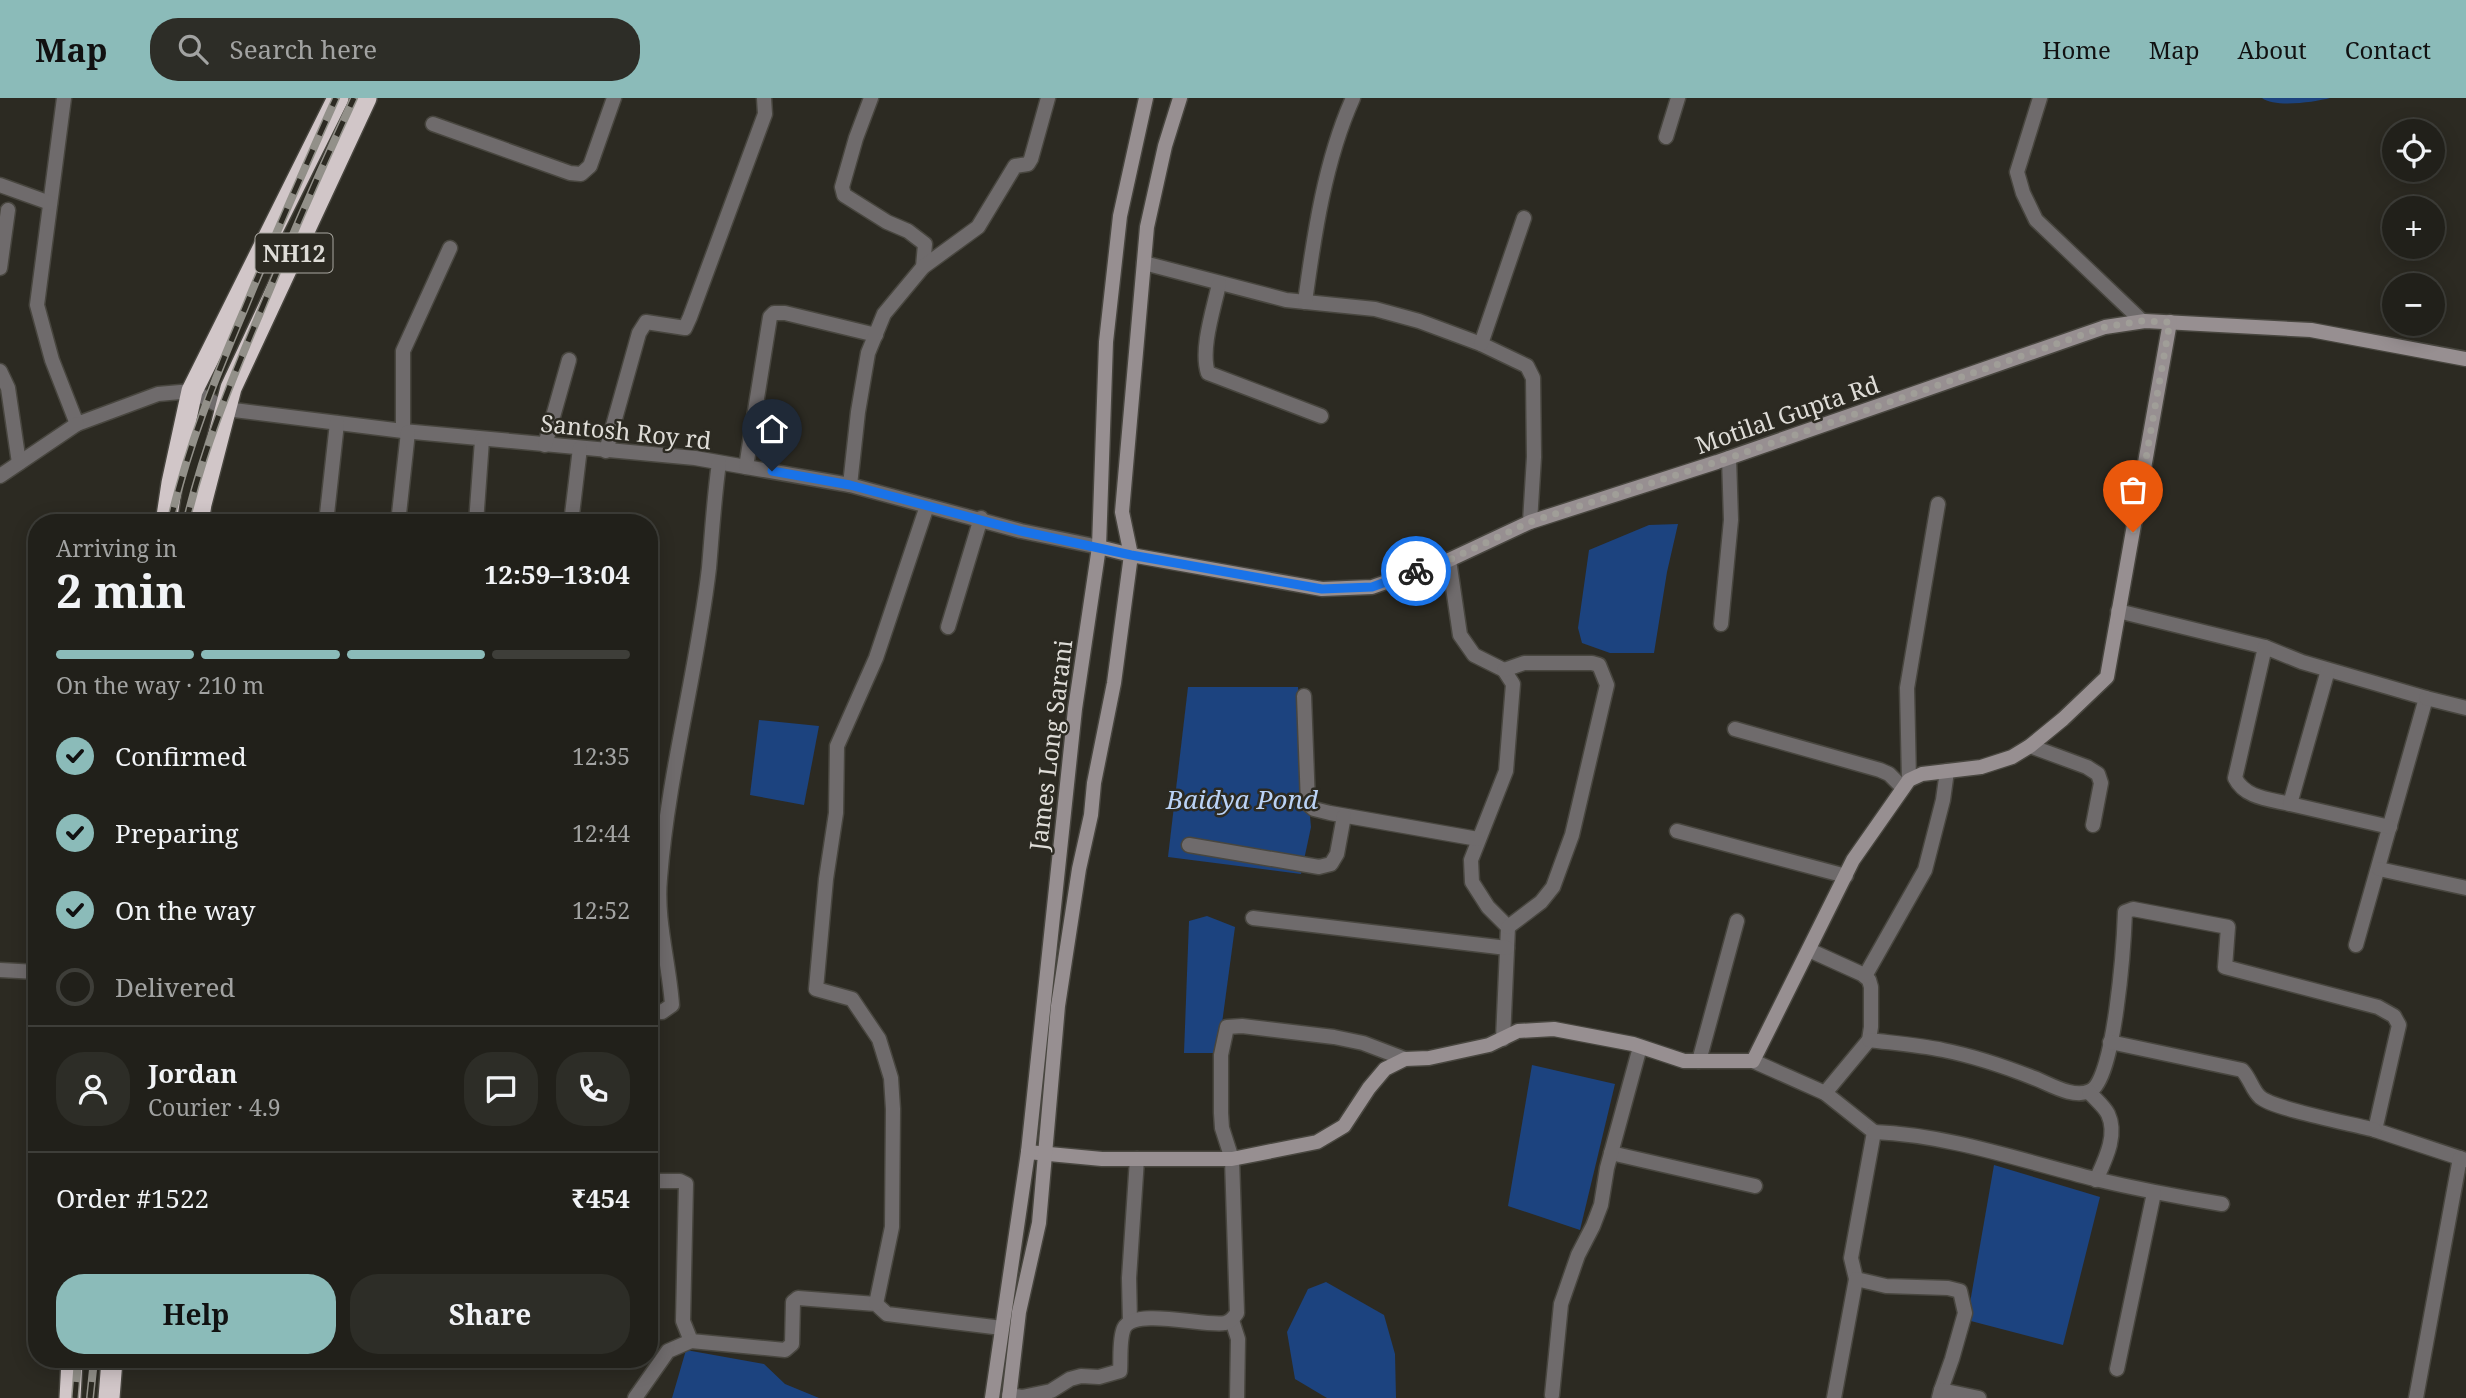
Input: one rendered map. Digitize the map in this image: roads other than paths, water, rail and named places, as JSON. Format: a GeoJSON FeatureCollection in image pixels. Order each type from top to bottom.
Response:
{"type":"FeatureCollection","features":[{"type":"Feature","properties":{"kind":"highway","name":"NH12"},"geometry":{"type":"LineString","coordinates":[[167,514],[192,391],[338,98]]}},
{"type":"Feature","properties":{"kind":"highway","name":"NH12"},"geometry":{"type":"LineString","coordinates":[[199,514],[231,388],[366,98]]}},
{"type":"Feature","properties":{"kind":"highway"},"geometry":{"type":"LineString","coordinates":[[288,199],[314,211]]}},
{"type":"Feature","properties":{"kind":"highway"},"geometry":{"type":"LineString","coordinates":[[70,1398],[72,1368]]}},
{"type":"Feature","properties":{"kind":"highway"},"geometry":{"type":"LineString","coordinates":[[109,1398],[111,1368]]}},
{"type":"Feature","properties":{"kind":"street"},"geometry":{"type":"LineString","coordinates":[[64,98],[37,305],[52,360],[77,424]]}},
{"type":"Feature","properties":{"kind":"street"},"geometry":{"type":"LineString","coordinates":[[433,124],[570,173],[582,174],[590,166],[614,98]]}},
{"type":"Feature","properties":{"kind":"street"},"geometry":{"type":"LineString","coordinates":[[606,451],[639,333],[646,322],[685,328],[690,317],[765,114],[764,98]]}},
{"type":"Feature","properties":{"kind":"street"},"geometry":{"type":"LineString","coordinates":[[871,98],[842,187],[844,195],[887,222],[908,230],[925,244],[923,267]]}},
{"type":"Feature","properties":{"kind":"street"},"geometry":{"type":"LineString","coordinates":[[850,485],[868,353],[884,314],[923,267],[978,227],[1015,166],[1028,164],[1048,98]]}},
{"type":"Feature","properties":{"kind":"street","name":"James Long Sarani"},"geometry":{"type":"LineString","coordinates":[[992,1398],[1028,1152],[1075,709],[1099,547],[1109,317],[1120,216],[1146,98]]}},
{"type":"Feature","properties":{"kind":"street"},"geometry":{"type":"LineString","coordinates":[[1180,98],[1157,179],[1147,228],[1122,512],[1131,555],[1114,683],[1079,869],[1058,1006],[1039,1223],[1019,1312],[1009,1397],[1022,1398],[1051,1391],[1070,1379],[1081,1376],[1099,1377],[1120,1371],[1124,1328],[1130,1322],[1140,1319],[1185,1319],[1224,1324],[1232,1320],[1237,1313],[1232,1159],[1222,1128],[1221,1113],[1221,1055],[1227,1027],[1242,1026],[1334,1037],[1363,1043],[1405,1059],[1429,1058],[1489,1045],[1518,1031],[1554,1029],[1640,1046],[1684,1061],[1754,1061],[1825,1093],[1874,1132],[1936,1138],[2096,1180],[2222,1204]]}},
{"type":"Feature","properties":{"kind":"street"},"geometry":{"type":"LineString","coordinates":[[1305,302],[1320,204],[1345,115],[1353,98]]}},
{"type":"Feature","properties":{"kind":"street"},"geometry":{"type":"LineString","coordinates":[[1666,137],[1678,98]]}},
{"type":"Feature","properties":{"kind":"street"},"geometry":{"type":"LineString","coordinates":[[2040,98],[2017,172],[2023,193],[2036,220],[2142,321]]}},
{"type":"Feature","properties":{"kind":"street"},"geometry":{"type":"LineString","coordinates":[[0,185],[50,204]]}},
{"type":"Feature","properties":{"kind":"street"},"geometry":{"type":"LineString","coordinates":[[0,268],[8,210]]}},
{"type":"Feature","properties":{"kind":"street"},"geometry":{"type":"LineString","coordinates":[[1481,344],[1524,218]]}},
{"type":"Feature","properties":{"kind":"street"},"geometry":{"type":"LineString","coordinates":[[399,514],[405,432],[403,351],[450,248]]}},
{"type":"Feature","properties":{"kind":"street"},"geometry":{"type":"LineString","coordinates":[[1144,263],[1286,300],[1375,309],[1419,321],[1481,344],[1527,366],[1533,377],[1534,457],[1530,522]]}},
{"type":"Feature","properties":{"kind":"street"},"geometry":{"type":"LineString","coordinates":[[1219,284],[1205,352],[1208,373],[1321,416]]}},
{"type":"Feature","properties":{"kind":"street"},"geometry":{"type":"LineString","coordinates":[[746,467],[770,317],[774,313],[785,313],[876,335]]}},
{"type":"Feature","properties":{"kind":"street","name":"Motilal Gupta Rd"},"geometry":{"type":"LineString","coordinates":[[1099,547],[1322,589],[1372,587],[1449,560],[1530,522],[1729,458],[2105,327],[2142,321],[2311,330],[2466,359]]}},
{"type":"Feature","properties":{"kind":"street"},"geometry":{"type":"LineString","coordinates":[[1754,1061],[1853,860],[1906,784],[1922,774],[1981,767],[2012,757],[2030,746],[2089,697],[2107,677],[2170,322]]}},
{"type":"Feature","properties":{"kind":"street"},"geometry":{"type":"LineString","coordinates":[[545,445],[569,360]]}},
{"type":"Feature","properties":{"kind":"street"},"geometry":{"type":"LineString","coordinates":[[0,371],[8,388],[19,463]]}},
{"type":"Feature","properties":{"kind":"street"},"geometry":{"type":"LineString","coordinates":[[0,476],[77,424],[158,394],[192,391],[226,410]]}},
{"type":"Feature","properties":{"kind":"street","name":"Santosh Roy rd"},"geometry":{"type":"LineString","coordinates":[[226,410],[405,432],[746,467],[850,485],[981,518],[1021,531],[1099,547]]}},
{"type":"Feature","properties":{"kind":"street"},"geometry":{"type":"LineString","coordinates":[[327,514],[337,424]]}},
{"type":"Feature","properties":{"kind":"street"},"geometry":{"type":"LineString","coordinates":[[477,514],[482,440]]}},
{"type":"Feature","properties":{"kind":"street"},"geometry":{"type":"LineString","coordinates":[[572,514],[580,448]]}},
{"type":"Feature","properties":{"kind":"street"},"geometry":{"type":"LineString","coordinates":[[1721,624],[1731,520],[1729,458]]}},
{"type":"Feature","properties":{"kind":"street"},"geometry":{"type":"LineString","coordinates":[[658,1012],[672,1005],[670,975],[660,920],[659,879],[709,567],[719,463]]}},
{"type":"Feature","properties":{"kind":"street"},"geometry":{"type":"LineString","coordinates":[[1906,784],[1907,688],[1938,504]]}},
{"type":"Feature","properties":{"kind":"street"},"geometry":{"type":"LineString","coordinates":[[876,1304],[892,1227],[891,1078],[879,1039],[852,999],[816,989],[826,879],[836,813],[837,746],[876,658],[927,506]]}},
{"type":"Feature","properties":{"kind":"street"},"geometry":{"type":"LineString","coordinates":[[948,627],[981,518]]}},
{"type":"Feature","properties":{"kind":"street"},"geometry":{"type":"LineString","coordinates":[[1449,560],[1461,635],[1474,655],[1504,670],[1513,684],[1506,771],[1471,860],[1472,882],[1488,907],[1508,927],[1503,1039]]}},
{"type":"Feature","properties":{"kind":"street"},"geometry":{"type":"LineString","coordinates":[[2119,611],[2265,647],[2328,670],[2466,708]]}},
{"type":"Feature","properties":{"kind":"street"},"geometry":{"type":"LineString","coordinates":[[2265,647],[2235,778],[2239,787],[2248,794],[2390,827]]}},
{"type":"Feature","properties":{"kind":"street"},"geometry":{"type":"LineString","coordinates":[[1504,670],[1524,663],[1592,663],[1599,665],[1607,685],[1572,835],[1553,887],[1541,902],[1508,927]]}},
{"type":"Feature","properties":{"kind":"street"},"geometry":{"type":"LineString","coordinates":[[2290,804],[2328,670]]}},
{"type":"Feature","properties":{"kind":"street"},"geometry":{"type":"LineString","coordinates":[[1304,696],[1308,804],[1314,809],[1478,838]]}},
{"type":"Feature","properties":{"kind":"street"},"geometry":{"type":"LineString","coordinates":[[2356,945],[2426,698]]}},
{"type":"Feature","properties":{"kind":"street"},"geometry":{"type":"LineString","coordinates":[[1735,729],[1880,770],[1906,784]]}},
{"type":"Feature","properties":{"kind":"street"},"geometry":{"type":"LineString","coordinates":[[2030,746],[2087,767],[2098,774],[2101,783],[2093,825]]}},
{"type":"Feature","properties":{"kind":"street"},"geometry":{"type":"LineString","coordinates":[[1865,976],[1925,870],[1943,800],[1947,771]]}},
{"type":"Feature","properties":{"kind":"street"},"geometry":{"type":"LineString","coordinates":[[1189,845],[1319,867],[1332,864],[1337,854],[1344,816]]}},
{"type":"Feature","properties":{"kind":"street"},"geometry":{"type":"LineString","coordinates":[[1677,831],[1846,876]]}},
{"type":"Feature","properties":{"kind":"street"},"geometry":{"type":"LineString","coordinates":[[2379,869],[2466,888]]}},
{"type":"Feature","properties":{"kind":"street"},"geometry":{"type":"LineString","coordinates":[[1869,1040],[1944,1050],[2028,1076],[2070,1093],[2089,1092],[2100,1084],[2121,979],[2125,912],[2133,909],[2228,927],[2225,967],[2378,1007],[2394,1016],[2399,1025],[2375,1130]]}},
{"type":"Feature","properties":{"kind":"street"},"geometry":{"type":"LineString","coordinates":[[1253,918],[1507,948]]}},
{"type":"Feature","properties":{"kind":"street"},"geometry":{"type":"LineString","coordinates":[[1699,1061],[1737,921]]}},
{"type":"Feature","properties":{"kind":"street"},"geometry":{"type":"LineString","coordinates":[[1809,950],[1865,976],[1871,987],[1869,1040],[1825,1093]]}},
{"type":"Feature","properties":{"kind":"street"},"geometry":{"type":"LineString","coordinates":[[0,970],[28,972]]}},
{"type":"Feature","properties":{"kind":"street"},"geometry":{"type":"LineString","coordinates":[[2110,1042],[2242,1070],[2260,1098],[2279,1106],[2375,1130],[2463,1159],[2416,1398]]}},
{"type":"Feature","properties":{"kind":"street"},"geometry":{"type":"LineString","coordinates":[[1556,1397],[1561,1304],[1578,1255],[1601,1205],[1611,1153],[1640,1046]]}},
{"type":"Feature","properties":{"kind":"street"},"geometry":{"type":"LineString","coordinates":[[1028,1152],[1102,1159],[1232,1159],[1317,1142],[1344,1126],[1385,1069],[1405,1059]]}},
{"type":"Feature","properties":{"kind":"street"},"geometry":{"type":"LineString","coordinates":[[1036,1077],[1052,1079]]}},
{"type":"Feature","properties":{"kind":"street"},"geometry":{"type":"LineString","coordinates":[[2089,1092],[2107,1112],[2112,1125],[2109,1150],[2096,1180]]}},
{"type":"Feature","properties":{"kind":"street"},"geometry":{"type":"LineString","coordinates":[[1834,1398],[1856,1279],[1851,1258],[1874,1132]]}},
{"type":"Feature","properties":{"kind":"street"},"geometry":{"type":"LineString","coordinates":[[1611,1153],[1755,1186]]}},
{"type":"Feature","properties":{"kind":"street"},"geometry":{"type":"LineString","coordinates":[[1130,1322],[1129,1278],[1137,1159]]}},
{"type":"Feature","properties":{"kind":"street"},"geometry":{"type":"LineString","coordinates":[[658,1181],[681,1181],[686,1184],[683,1321],[691,1341]]}},
{"type":"Feature","properties":{"kind":"street"},"geometry":{"type":"LineString","coordinates":[[2117,1369],[2154,1192]]}},
{"type":"Feature","properties":{"kind":"street"},"geometry":{"type":"LineString","coordinates":[[1856,1279],[1886,1286],[1948,1288],[1960,1291],[1965,1313],[1940,1394],[1979,1398]]}},
{"type":"Feature","properties":{"kind":"street"},"geometry":{"type":"LineString","coordinates":[[658,1365],[668,1351],[691,1341],[785,1350],[792,1344],[793,1301],[798,1298],[876,1304],[887,1314],[1002,1328]]}},
{"type":"Feature","properties":{"kind":"street"},"geometry":{"type":"LineString","coordinates":[[1232,1320],[1238,1339],[1237,1398]]}},
{"type":"Feature","properties":{"kind":"street"},"geometry":{"type":"LineString","coordinates":[[635,1398],[656,1368]]}},
{"type":"Feature","properties":{"kind":"water"},"geometry":{"type":"Polygon","coordinates":[[[2262,98],[2330,98],[2276,103],[2262,98]]]}},
{"type":"Feature","properties":{"kind":"water"},"geometry":{"type":"Polygon","coordinates":[[[1678,524],[1654,653],[1610,653],[1582,643],[1578,628],[1589,550],[1649,525],[1678,524]]]}},
{"type":"Feature","properties":{"kind":"water","name":"Baidya Pond"},"geometry":{"type":"Polygon","coordinates":[[[1188,687],[1298,687],[1311,827],[1301,874],[1168,857],[1188,687]]]}},
{"type":"Feature","properties":{"kind":"water"},"geometry":{"type":"Polygon","coordinates":[[[759,720],[819,726],[804,805],[750,795],[759,720]]]}},
{"type":"Feature","properties":{"kind":"water"},"geometry":{"type":"Polygon","coordinates":[[[1207,916],[1235,927],[1218,1053],[1184,1053],[1189,921],[1207,916]]]}},
{"type":"Feature","properties":{"kind":"water"},"geometry":{"type":"Polygon","coordinates":[[[1532,1065],[1615,1084],[1580,1230],[1508,1206],[1532,1065]]]}},
{"type":"Feature","properties":{"kind":"water"},"geometry":{"type":"Polygon","coordinates":[[[1994,1165],[2100,1197],[2063,1345],[1967,1320],[1994,1165]]]}},
{"type":"Feature","properties":{"kind":"water"},"geometry":{"type":"Polygon","coordinates":[[[1326,1282],[1384,1315],[1395,1354],[1396,1398],[1327,1398],[1295,1379],[1287,1332],[1308,1289],[1326,1282]]]}},
{"type":"Feature","properties":{"kind":"water"},"geometry":{"type":"Polygon","coordinates":[[[686,1350],[764,1364],[785,1384],[819,1398],[672,1398],[686,1350]]]}},
{"type":"Feature","properties":{"kind":"railway"},"geometry":{"type":"LineString","coordinates":[[172,514],[193,441],[213,387],[336,98]]}},
{"type":"Feature","properties":{"kind":"railway"},"geometry":{"type":"LineString","coordinates":[[188,514],[209,442],[228,390],[354,98]]}},
{"type":"Feature","properties":{"kind":"railway"},"geometry":{"type":"LineString","coordinates":[[75,1398],[77,1368]]}},
{"type":"Feature","properties":{"kind":"railway"},"geometry":{"type":"LineString","coordinates":[[90,1398],[93,1368]]}}]}
